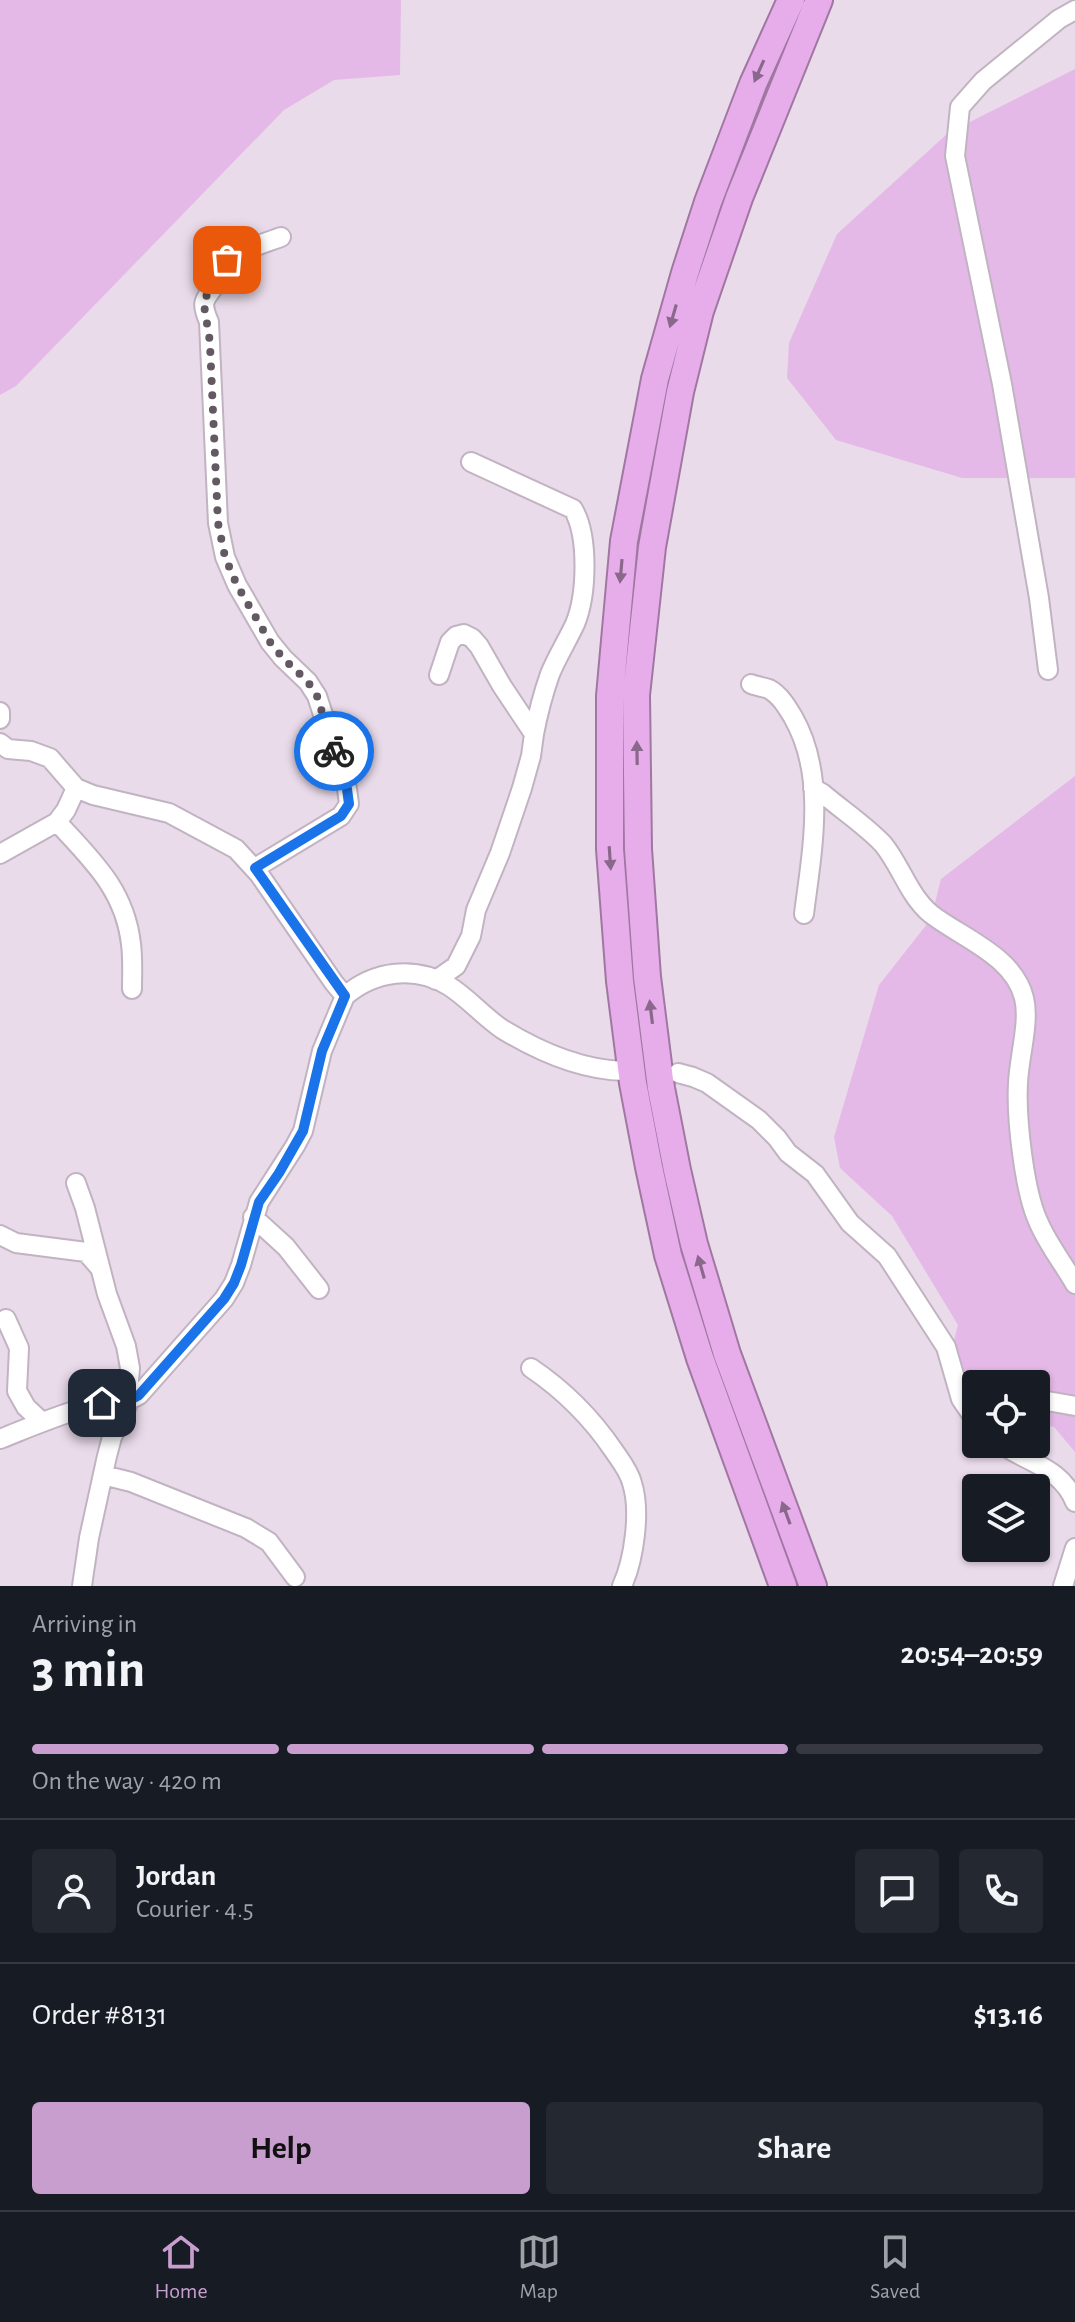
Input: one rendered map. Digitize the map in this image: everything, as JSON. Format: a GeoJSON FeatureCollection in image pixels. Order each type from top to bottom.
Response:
{"type":"FeatureCollection","features":[{"type":"Feature","properties":{"kind":"highway"},"geometry":{"type":"LineString","coordinates":[[783,1586],[700,1358],[668,1255],[649,1167],[633,1083],[620,981],[610,849],[610,696],[624,541],[655,379],[708,202],[753,84],[791,0]]}},
{"type":"Feature","properties":{"kind":"highway"},"geometry":{"type":"LineString","coordinates":[[813,1586],[727,1354],[694,1244],[677,1170],[661,1088],[647,977],[638,849],[636,695],[652,547],[680,392],[700,311],[739,198],[819,0]]}},
{"type":"Feature","properties":{"kind":"street"},"geometry":{"type":"LineString","coordinates":[[1048,670],[1039,598],[1002,384],[955,156],[960,107],[983,81],[1059,19],[1075,10]]}},
{"type":"Feature","properties":{"kind":"street"},"geometry":{"type":"LineString","coordinates":[[255,868],[341,816],[349,804],[317,696],[308,682],[270,642],[237,585],[225,557],[218,523],[212,363],[204,299],[220,279],[220,268],[227,260],[281,237]]}},
{"type":"Feature","properties":{"kind":"street"},"geometry":{"type":"LineString","coordinates":[[436,980],[456,966],[471,936],[476,910],[522,788],[540,705],[552,670],[578,615],[584,563],[582,536],[573,509],[471,462]]}},
{"type":"Feature","properties":{"kind":"street"},"geometry":{"type":"LineString","coordinates":[[439,675],[450,642],[464,634],[472,638],[534,734]]}},
{"type":"Feature","properties":{"kind":"street"},"geometry":{"type":"LineString","coordinates":[[751,684],[770,690],[784,704],[805,745],[813,788],[812,838],[804,914]]}},
{"type":"Feature","properties":{"kind":"street"},"geometry":{"type":"LineString","coordinates":[[0,712],[0,719]]}},
{"type":"Feature","properties":{"kind":"street"},"geometry":{"type":"LineString","coordinates":[[0,743],[8,749],[31,751],[50,758],[76,788],[169,813],[236,849],[255,868],[345,996]]}},
{"type":"Feature","properties":{"kind":"street"},"geometry":{"type":"LineString","coordinates":[[0,854],[57,822],[76,788]]}},
{"type":"Feature","properties":{"kind":"street"},"geometry":{"type":"LineString","coordinates":[[813,788],[881,842],[921,905],[989,953],[1018,982],[1025,1000],[1025,1018],[1017,1085],[1029,1191],[1043,1233],[1075,1284]]}},
{"type":"Feature","properties":{"kind":"street"},"geometry":{"type":"LineString","coordinates":[[57,822],[112,884],[131,945],[132,989]]}},
{"type":"Feature","properties":{"kind":"street"},"geometry":{"type":"LineString","coordinates":[[0,1439],[102,1403],[128,1401],[139,1395],[224,1299],[241,1265],[253,1217],[265,1191],[303,1131],[322,1051],[345,996],[356,986],[389,973],[408,973],[436,980],[523,1040],[571,1062],[605,1071],[624,1071]]}},
{"type":"Feature","properties":{"kind":"street"},"geometry":{"type":"LineString","coordinates":[[678,1073],[707,1083],[759,1120],[788,1153],[815,1174],[850,1223],[887,1256],[946,1347],[962,1400]]}},
{"type":"Feature","properties":{"kind":"street"},"geometry":{"type":"LineString","coordinates":[[76,1183],[130,1368],[128,1401],[112,1437],[89,1538],[82,1586]]}},
{"type":"Feature","properties":{"kind":"street"},"geometry":{"type":"LineString","coordinates":[[253,1217],[286,1247],[319,1289]]}},
{"type":"Feature","properties":{"kind":"street"},"geometry":{"type":"LineString","coordinates":[[0,1235],[16,1243],[86,1252],[100,1268]]}},
{"type":"Feature","properties":{"kind":"street"},"geometry":{"type":"LineString","coordinates":[[6,1319],[19,1348],[17,1391],[26,1407],[42,1422]]}},
{"type":"Feature","properties":{"kind":"street"},"geometry":{"type":"LineString","coordinates":[[531,1368],[575,1401],[603,1434],[632,1483],[635,1539],[630,1568],[622,1586]]}},
{"type":"Feature","properties":{"kind":"street"},"geometry":{"type":"LineString","coordinates":[[1050,1402],[1075,1406]]}},
{"type":"Feature","properties":{"kind":"street"},"geometry":{"type":"LineString","coordinates":[[1027,1458],[1061,1478],[1075,1502]]}},
{"type":"Feature","properties":{"kind":"street"},"geometry":{"type":"LineString","coordinates":[[103,1475],[131,1482],[246,1528],[269,1542],[295,1577]]}},
{"type":"Feature","properties":{"kind":"street"},"geometry":{"type":"LineString","coordinates":[[1063,1586],[1075,1548]]}},
{"type":"Feature","properties":{"kind":"shaded area"},"geometry":{"type":"Polygon","coordinates":[[[0,0],[401,0],[400,75],[334,80],[284,110],[16,386],[0,395],[0,0]]]}},
{"type":"Feature","properties":{"kind":"shaded area"},"geometry":{"type":"Polygon","coordinates":[[[1075,69],[1075,478],[962,478],[836,440],[787,378],[789,343],[837,234],[948,133],[1075,69]]]}},
{"type":"Feature","properties":{"kind":"shaded area"},"geometry":{"type":"Polygon","coordinates":[[[1075,776],[1075,1452],[1050,1426],[1050,1370],[962,1370],[951,1352],[958,1325],[892,1216],[840,1168],[834,1137],[879,985],[931,919],[941,879],[1075,776]]]}},
{"type":"Feature","properties":{"kind":"way so far"},"geometry":{"type":"LineString","coordinates":[[227,260],[220,268],[220,279],[204,299],[204,311],[209,322],[218,523],[225,557],[237,585],[270,642],[308,682],[317,696],[334,751]]}},
{"type":"Feature","properties":{"kind":"route"},"geometry":{"type":"LineString","coordinates":[[102,1403],[128,1401],[139,1395],[224,1299],[241,1265],[259,1202],[303,1131],[322,1051],[345,996],[255,868],[341,816],[349,804],[334,751]]}}]}
